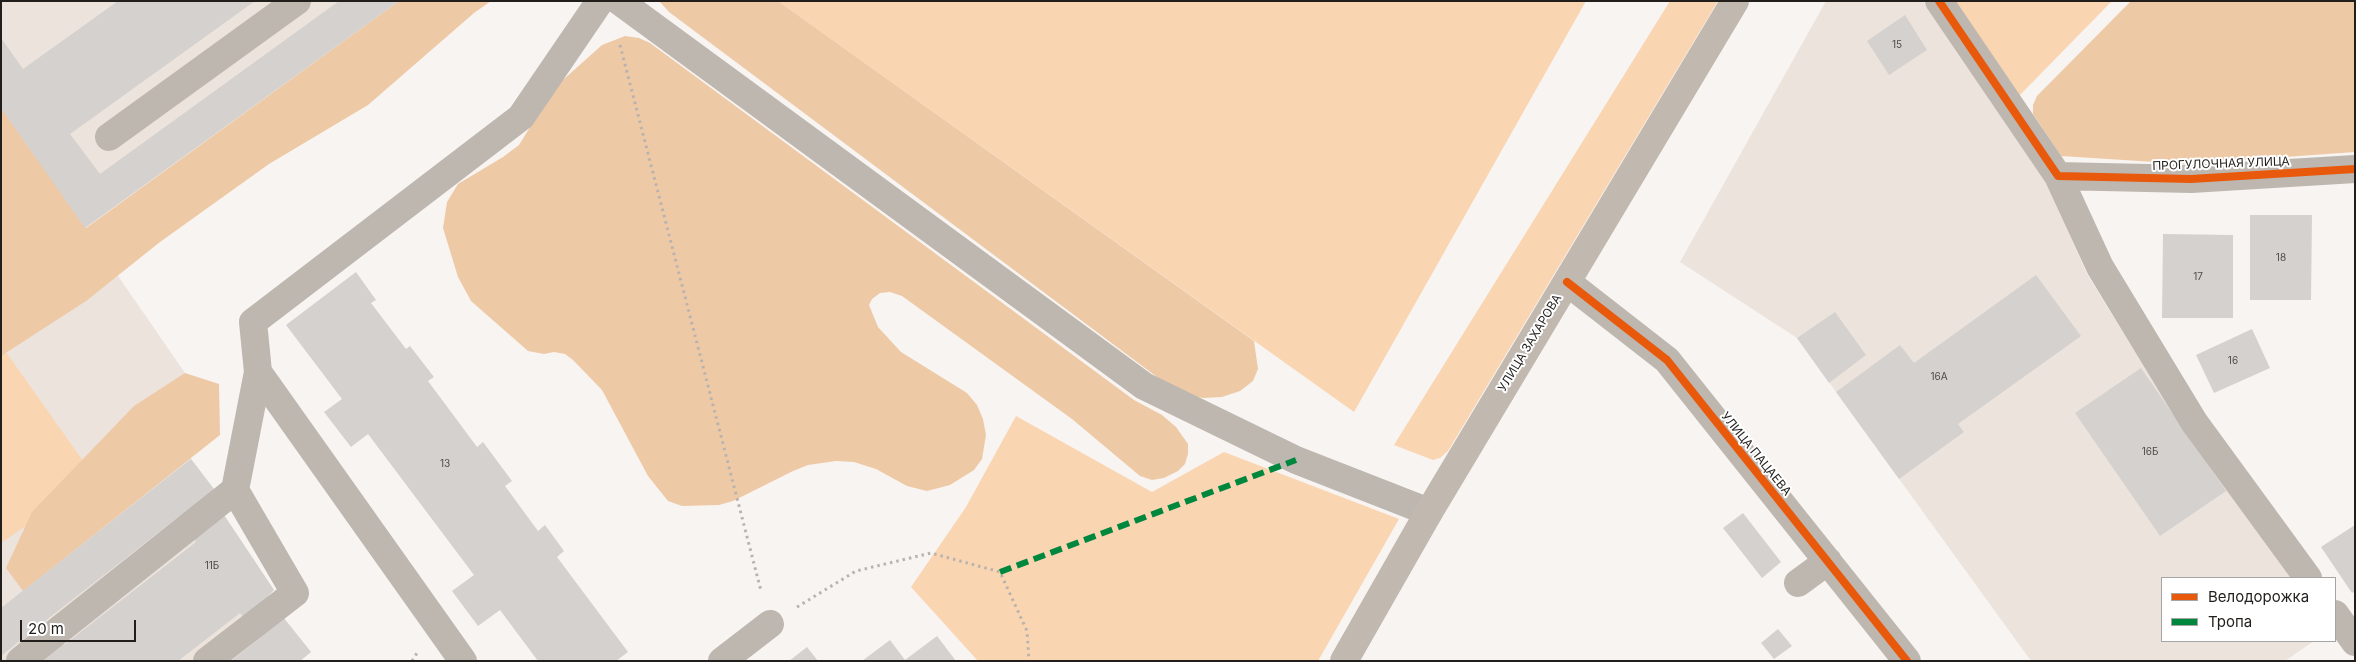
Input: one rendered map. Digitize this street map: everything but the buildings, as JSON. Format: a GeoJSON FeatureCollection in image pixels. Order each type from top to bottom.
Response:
{"type":"FeatureCollection","features":[{"type":"Feature","properties":{"kind":"main road","name":"УЛИЦА ЗАХАРОВА"},"geometry":{"type":"LineString","coordinates":[[1344,661],[1429,512],[1735,1]]}},
{"type":"Feature","properties":{"kind":"street"},"geometry":{"type":"LineString","coordinates":[[109,137],[297,1]]}},
{"type":"Feature","properties":{"kind":"street"},"geometry":{"type":"LineString","coordinates":[[20,661],[235,490],[258,372],[253,322],[521,117],[600,1]]}},
{"type":"Feature","properties":{"kind":"street"},"geometry":{"type":"LineString","coordinates":[[619,1],[1144,386],[1296,460],[1429,512]]}},
{"type":"Feature","properties":{"kind":"street"},"geometry":{"type":"LineString","coordinates":[[1939,1],[2058,176],[2100,267],[2194,422],[2307,577]]}},
{"type":"Feature","properties":{"kind":"street","name":"ПРОГУЛОЧНАЯ УЛИЦА"},"geometry":{"type":"LineString","coordinates":[[2058,176],[2191,179],[2355,169]]}},
{"type":"Feature","properties":{"kind":"street","name":"УЛИЦА ПАЦАЕВА"},"geometry":{"type":"LineString","coordinates":[[1567,282],[1667,360],[1908,661]]}},
{"type":"Feature","properties":{"kind":"street"},"geometry":{"type":"LineString","coordinates":[[258,372],[463,661]]}},
{"type":"Feature","properties":{"kind":"street"},"geometry":{"type":"LineString","coordinates":[[207,661],[295,593],[235,490]]}},
{"type":"Feature","properties":{"kind":"street"},"geometry":{"type":"LineString","coordinates":[[1798,583],[1828,561]]}},
{"type":"Feature","properties":{"kind":"street"},"geometry":{"type":"LineString","coordinates":[[2336,615],[2355,642]]}},
{"type":"Feature","properties":{"kind":"street"},"geometry":{"type":"LineString","coordinates":[[722,661],[770,624]]}},
{"type":"Feature","properties":{"kind":"path"},"geometry":{"type":"LineString","coordinates":[[619,40],[770,624],[856,571],[931,553],[1000,572],[1027,631],[1028,661]]}},
{"type":"Feature","properties":{"kind":"shaded area"},"geometry":{"type":"Polygon","coordinates":[[[1,1],[399,1],[85,228],[185,373],[191,459],[217,493],[212,497],[274,590],[267,597],[311,652],[300,661],[1,661],[1,1]]]}},
{"type":"Feature","properties":{"kind":"shaded area"},"geometry":{"type":"Polygon","coordinates":[[[399,1],[491,1],[474,13],[368,105],[269,164],[160,242],[86,301],[1,356],[1,108],[86,228],[399,1]]]}},
{"type":"Feature","properties":{"kind":"shaded area"},"geometry":{"type":"Polygon","coordinates":[[[659,1],[778,1],[1254,341],[1258,369],[1253,381],[1240,391],[1222,397],[1203,398],[1182,394],[669,12],[659,1]]]}},
{"type":"Feature","properties":{"kind":"shaded area"},"geometry":{"type":"Polygon","coordinates":[[[778,1],[1586,1],[1354,412],[778,1]]]}},
{"type":"Feature","properties":{"kind":"shaded area"},"geometry":{"type":"Polygon","coordinates":[[[1670,1],[1718,1],[1448,451],[1440,458],[1433,460],[1394,445],[1670,1]]]}},
{"type":"Feature","properties":{"kind":"shaded area"},"geometry":{"type":"Polygon","coordinates":[[[1826,1],[1923,1],[2047,183],[2087,274],[2181,426],[2292,577],[2161,577],[2161,642],[2313,642],[2285,661],[2031,661],[1797,338],[1680,262],[1826,1]]]}},
{"type":"Feature","properties":{"kind":"shaded area"},"geometry":{"type":"Polygon","coordinates":[[[1951,1],[2112,1],[2018,97],[1951,1]]]}},
{"type":"Feature","properties":{"kind":"shaded area"},"geometry":{"type":"Polygon","coordinates":[[[2131,1],[2355,1],[2355,152],[2186,164],[2061,156],[2033,114],[2033,105],[2037,96],[2131,1]]]}},
{"type":"Feature","properties":{"kind":"shaded area"},"geometry":{"type":"Polygon","coordinates":[[[625,36],[639,38],[650,43],[1134,400],[1162,415],[1176,427],[1188,444],[1185,464],[1178,471],[1164,478],[1152,480],[1140,476],[1072,419],[902,296],[890,292],[880,293],[872,299],[869,305],[878,327],[901,352],[967,393],[977,405],[983,419],[986,435],[982,459],[974,470],[950,485],[927,491],[907,486],[876,469],[854,462],[836,461],[808,465],[733,501],[719,505],[682,506],[668,501],[648,476],[602,390],[573,360],[565,354],[554,352],[544,354],[528,351],[471,301],[458,277],[443,228],[447,202],[458,184],[519,145],[555,87],[602,45],[625,36]]]}},
{"type":"Feature","properties":{"kind":"shaded area"},"geometry":{"type":"Polygon","coordinates":[[[1,345],[95,478],[1,543],[1,345]]]}},
{"type":"Feature","properties":{"kind":"shaded area"},"geometry":{"type":"Polygon","coordinates":[[[185,373],[219,384],[220,435],[23,591],[6,568],[32,512],[134,406],[185,373]]]}},
{"type":"Feature","properties":{"kind":"shaded area"},"geometry":{"type":"Polygon","coordinates":[[[1016,416],[1152,492],[1224,452],[1399,519],[1318,661],[978,661],[911,587],[966,507],[1016,416]]]}},
{"type":"Feature","properties":{"kind":"marked path"},"geometry":{"type":"LineString","coordinates":[[1000,572],[1296,460]]}},
{"type":"Feature","properties":{"kind":"cycle path"},"geometry":{"type":"LineString","coordinates":[[1939,1],[2058,176],[2191,179],[2355,169]]}},
{"type":"Feature","properties":{"kind":"cycle path"},"geometry":{"type":"LineString","coordinates":[[1567,282],[1667,360],[1907,661]]}}]}
